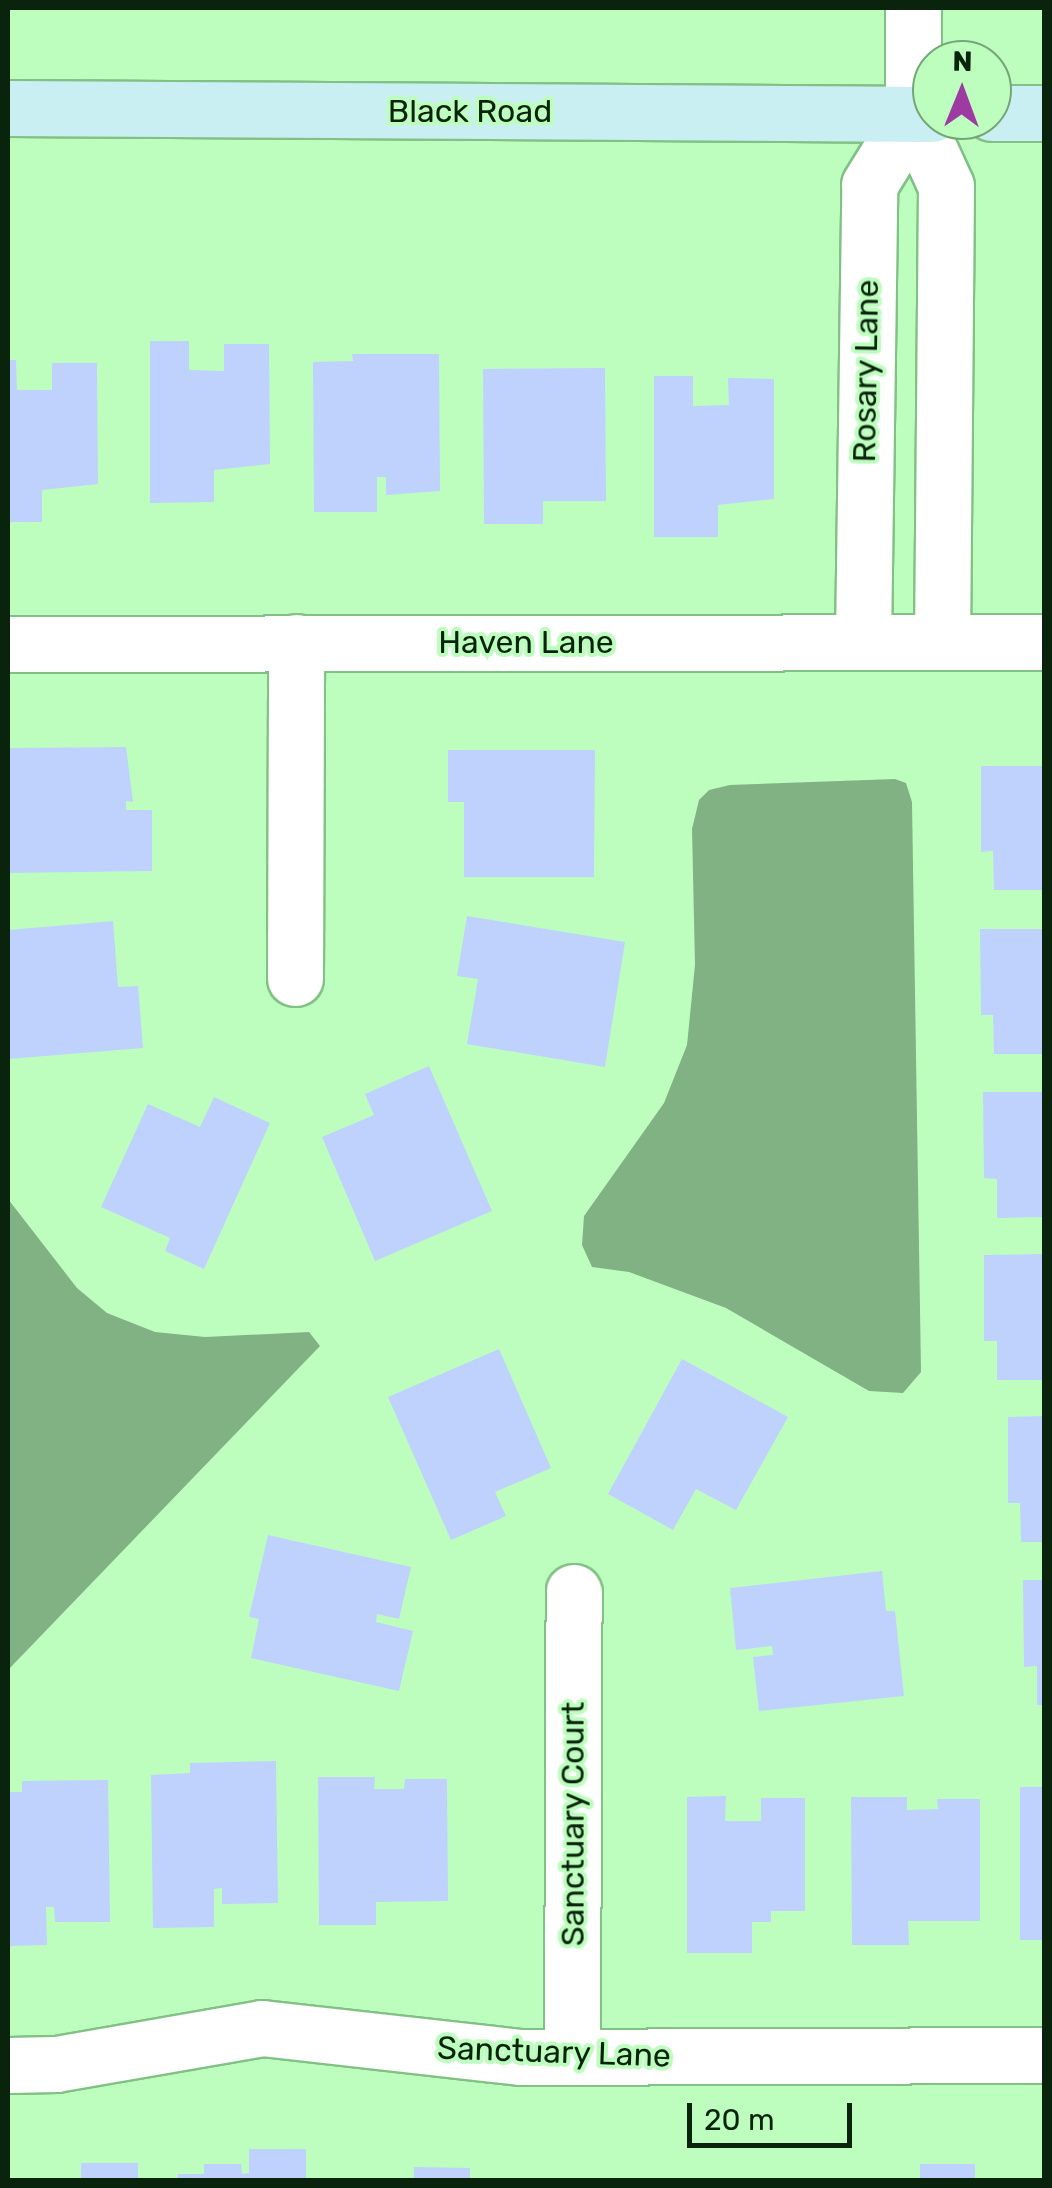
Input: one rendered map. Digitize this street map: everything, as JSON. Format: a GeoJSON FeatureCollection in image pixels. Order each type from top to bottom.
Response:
{"type":"FeatureCollection","features":[{"type":"Feature","properties":{"kind":"main road","name":"Black Road"},"geometry":{"type":"LineString","coordinates":[[8,108],[912,114]]}},
{"type":"Feature","properties":{"kind":"main road"},"geometry":{"type":"LineString","coordinates":[[1012,113],[1044,112]]}},
{"type":"Feature","properties":{"kind":"street"},"geometry":{"type":"LineString","coordinates":[[913,8],[916,40]]}},
{"type":"Feature","properties":{"kind":"street","name":"Rosary Lane"},"geometry":{"type":"LineString","coordinates":[[863,641],[869,185],[912,128]]}},
{"type":"Feature","properties":{"kind":"street"},"geometry":{"type":"LineString","coordinates":[[931,140],[946,186],[942,642]]}},
{"type":"Feature","properties":{"kind":"street"},"geometry":{"type":"LineString","coordinates":[[295,978],[296,642]]}},
{"type":"Feature","properties":{"kind":"street","name":"Haven Lane"},"geometry":{"type":"LineString","coordinates":[[8,644],[1044,642]]}},
{"type":"Feature","properties":{"kind":"street","name":"Sanctuary Court"},"geometry":{"type":"LineString","coordinates":[[572,2056],[574,1592]]}},
{"type":"Feature","properties":{"kind":"street","name":"Sanctuary Lane"},"geometry":{"type":"LineString","coordinates":[[8,2065],[56,2064],[262,2028],[466,2054],[1044,2056]]}},
{"type":"Feature","properties":{"kind":"shaded area"},"geometry":{"type":"Polygon","coordinates":[[[895,779],[906,783],[912,802],[921,1372],[903,1393],[869,1391],[726,1308],[629,1272],[592,1267],[582,1245],[584,1216],[664,1103],[687,1045],[695,965],[692,829],[699,800],[709,790],[730,785],[895,779]]]}},
{"type":"Feature","properties":{"kind":"shaded area"},"geometry":{"type":"Polygon","coordinates":[[[8,1199],[77,1288],[107,1313],[155,1332],[205,1337],[309,1332],[320,1346],[8,1670],[8,1199]]]}},
{"type":"Feature","properties":{"kind":"building"},"geometry":{"type":"Polygon","coordinates":[[[150,341],[189,341],[189,370],[224,371],[224,344],[269,344],[270,464],[214,470],[214,502],[150,503],[150,341]]]}},
{"type":"Feature","properties":{"kind":"building"},"geometry":{"type":"Polygon","coordinates":[[[352,354],[439,354],[440,491],[386,495],[386,477],[377,477],[377,512],[314,512],[313,362],[353,361],[352,354]]]}},
{"type":"Feature","properties":{"kind":"building"},"geometry":{"type":"Polygon","coordinates":[[[8,360],[16,360],[17,390],[52,390],[52,363],[97,363],[98,484],[42,490],[42,522],[8,522],[8,360]]]}},
{"type":"Feature","properties":{"kind":"building"},"geometry":{"type":"Polygon","coordinates":[[[605,368],[606,501],[543,501],[543,524],[484,524],[483,369],[605,368]]]}},
{"type":"Feature","properties":{"kind":"building"},"geometry":{"type":"Polygon","coordinates":[[[654,376],[693,376],[693,406],[729,405],[728,378],[774,379],[774,499],[718,505],[718,537],[654,537],[654,376]]]}},
{"type":"Feature","properties":{"kind":"building"},"geometry":{"type":"Polygon","coordinates":[[[126,747],[133,802],[126,801],[126,810],[152,810],[152,871],[8,873],[8,748],[126,747]]]}},
{"type":"Feature","properties":{"kind":"building"},"geometry":{"type":"Polygon","coordinates":[[[448,750],[595,750],[594,877],[464,877],[464,802],[448,802],[448,750]]]}},
{"type":"Feature","properties":{"kind":"building"},"geometry":{"type":"Polygon","coordinates":[[[981,766],[1044,766],[1044,890],[994,890],[993,851],[981,852],[981,766]]]}},
{"type":"Feature","properties":{"kind":"building"},"geometry":{"type":"Polygon","coordinates":[[[467,916],[625,942],[605,1067],[467,1044],[478,979],[457,976],[467,916]]]}},
{"type":"Feature","properties":{"kind":"building"},"geometry":{"type":"Polygon","coordinates":[[[113,921],[118,987],[138,986],[143,1048],[8,1059],[8,930],[113,921]]]}},
{"type":"Feature","properties":{"kind":"building"},"geometry":{"type":"Polygon","coordinates":[[[980,929],[1044,929],[1044,1054],[994,1054],[993,1015],[981,1015],[980,929]]]}},
{"type":"Feature","properties":{"kind":"building"},"geometry":{"type":"Polygon","coordinates":[[[429,1066],[492,1211],[375,1261],[322,1137],[374,1115],[365,1094],[429,1066]]]}},
{"type":"Feature","properties":{"kind":"building"},"geometry":{"type":"Polygon","coordinates":[[[983,1092],[1044,1092],[1044,1217],[997,1218],[997,1179],[984,1178],[983,1092]]]}},
{"type":"Feature","properties":{"kind":"building"},"geometry":{"type":"Polygon","coordinates":[[[214,1097],[270,1123],[204,1269],[165,1251],[170,1238],[101,1207],[148,1104],[200,1127],[214,1097]]]}},
{"type":"Feature","properties":{"kind":"building"},"geometry":{"type":"Polygon","coordinates":[[[1044,1254],[1044,1380],[997,1380],[997,1341],[984,1341],[984,1255],[1044,1254]]]}},
{"type":"Feature","properties":{"kind":"building"},"geometry":{"type":"Polygon","coordinates":[[[499,1349],[551,1468],[495,1492],[506,1516],[451,1540],[388,1397],[499,1349]]]}},
{"type":"Feature","properties":{"kind":"building"},"geometry":{"type":"Polygon","coordinates":[[[682,1359],[788,1417],[736,1510],[696,1489],[673,1530],[608,1494],[682,1359]]]}},
{"type":"Feature","properties":{"kind":"building"},"geometry":{"type":"Polygon","coordinates":[[[1044,1416],[1044,1542],[1021,1542],[1020,1503],[1008,1503],[1008,1417],[1044,1416]]]}},
{"type":"Feature","properties":{"kind":"building"},"geometry":{"type":"Polygon","coordinates":[[[268,1535],[411,1567],[399,1619],[377,1614],[376,1622],[413,1631],[399,1691],[251,1658],[259,1619],[249,1617],[268,1535]]]}},
{"type":"Feature","properties":{"kind":"building"},"geometry":{"type":"Polygon","coordinates":[[[882,1571],[886,1611],[895,1611],[904,1696],[759,1711],[753,1657],[773,1655],[772,1646],[736,1650],[730,1588],[882,1571]]]}},
{"type":"Feature","properties":{"kind":"building"},"geometry":{"type":"Polygon","coordinates":[[[1023,1580],[1044,1580],[1044,1705],[1037,1705],[1037,1666],[1024,1667],[1023,1580]]]}},
{"type":"Feature","properties":{"kind":"building"},"geometry":{"type":"Polygon","coordinates":[[[276,1761],[278,1903],[222,1904],[222,1888],[214,1889],[214,1927],[153,1928],[151,1775],[190,1773],[190,1763],[276,1761]]]}},
{"type":"Feature","properties":{"kind":"building"},"geometry":{"type":"Polygon","coordinates":[[[318,1777],[375,1777],[374,1789],[404,1789],[405,1779],[447,1779],[448,1901],[376,1902],[376,1925],[319,1925],[318,1777]]]}},
{"type":"Feature","properties":{"kind":"building"},"geometry":{"type":"Polygon","coordinates":[[[108,1780],[110,1922],[55,1922],[54,1907],[46,1907],[47,1945],[8,1946],[8,1792],[22,1792],[22,1781],[108,1780]]]}},
{"type":"Feature","properties":{"kind":"building"},"geometry":{"type":"Polygon","coordinates":[[[1020,1787],[1044,1787],[1044,1940],[1020,1940],[1020,1787]]]}},
{"type":"Feature","properties":{"kind":"building"},"geometry":{"type":"Polygon","coordinates":[[[726,1796],[725,1821],[761,1821],[761,1798],[805,1798],[805,1911],[771,1911],[771,1922],[752,1922],[752,1953],[687,1953],[687,1797],[726,1796]]]}},
{"type":"Feature","properties":{"kind":"building"},"geometry":{"type":"Polygon","coordinates":[[[851,1797],[907,1797],[907,1810],[938,1809],[937,1799],[980,1799],[980,1921],[908,1921],[909,1945],[852,1945],[851,1797]]]}},
{"type":"Feature","properties":{"kind":"building"},"geometry":{"type":"Polygon","coordinates":[[[249,2149],[306,2149],[306,2180],[178,2180],[178,2174],[204,2174],[204,2164],[241,2164],[242,2174],[249,2173],[249,2149]]]}},
{"type":"Feature","properties":{"kind":"building"},"geometry":{"type":"Polygon","coordinates":[[[81,2163],[138,2163],[138,2180],[81,2180],[81,2163]]]}},
{"type":"Feature","properties":{"kind":"building"},"geometry":{"type":"Polygon","coordinates":[[[920,2164],[975,2164],[975,2180],[920,2180],[920,2164]]]}},
{"type":"Feature","properties":{"kind":"building"},"geometry":{"type":"Polygon","coordinates":[[[414,2167],[470,2168],[470,2180],[414,2180],[414,2167]]]}}]}
